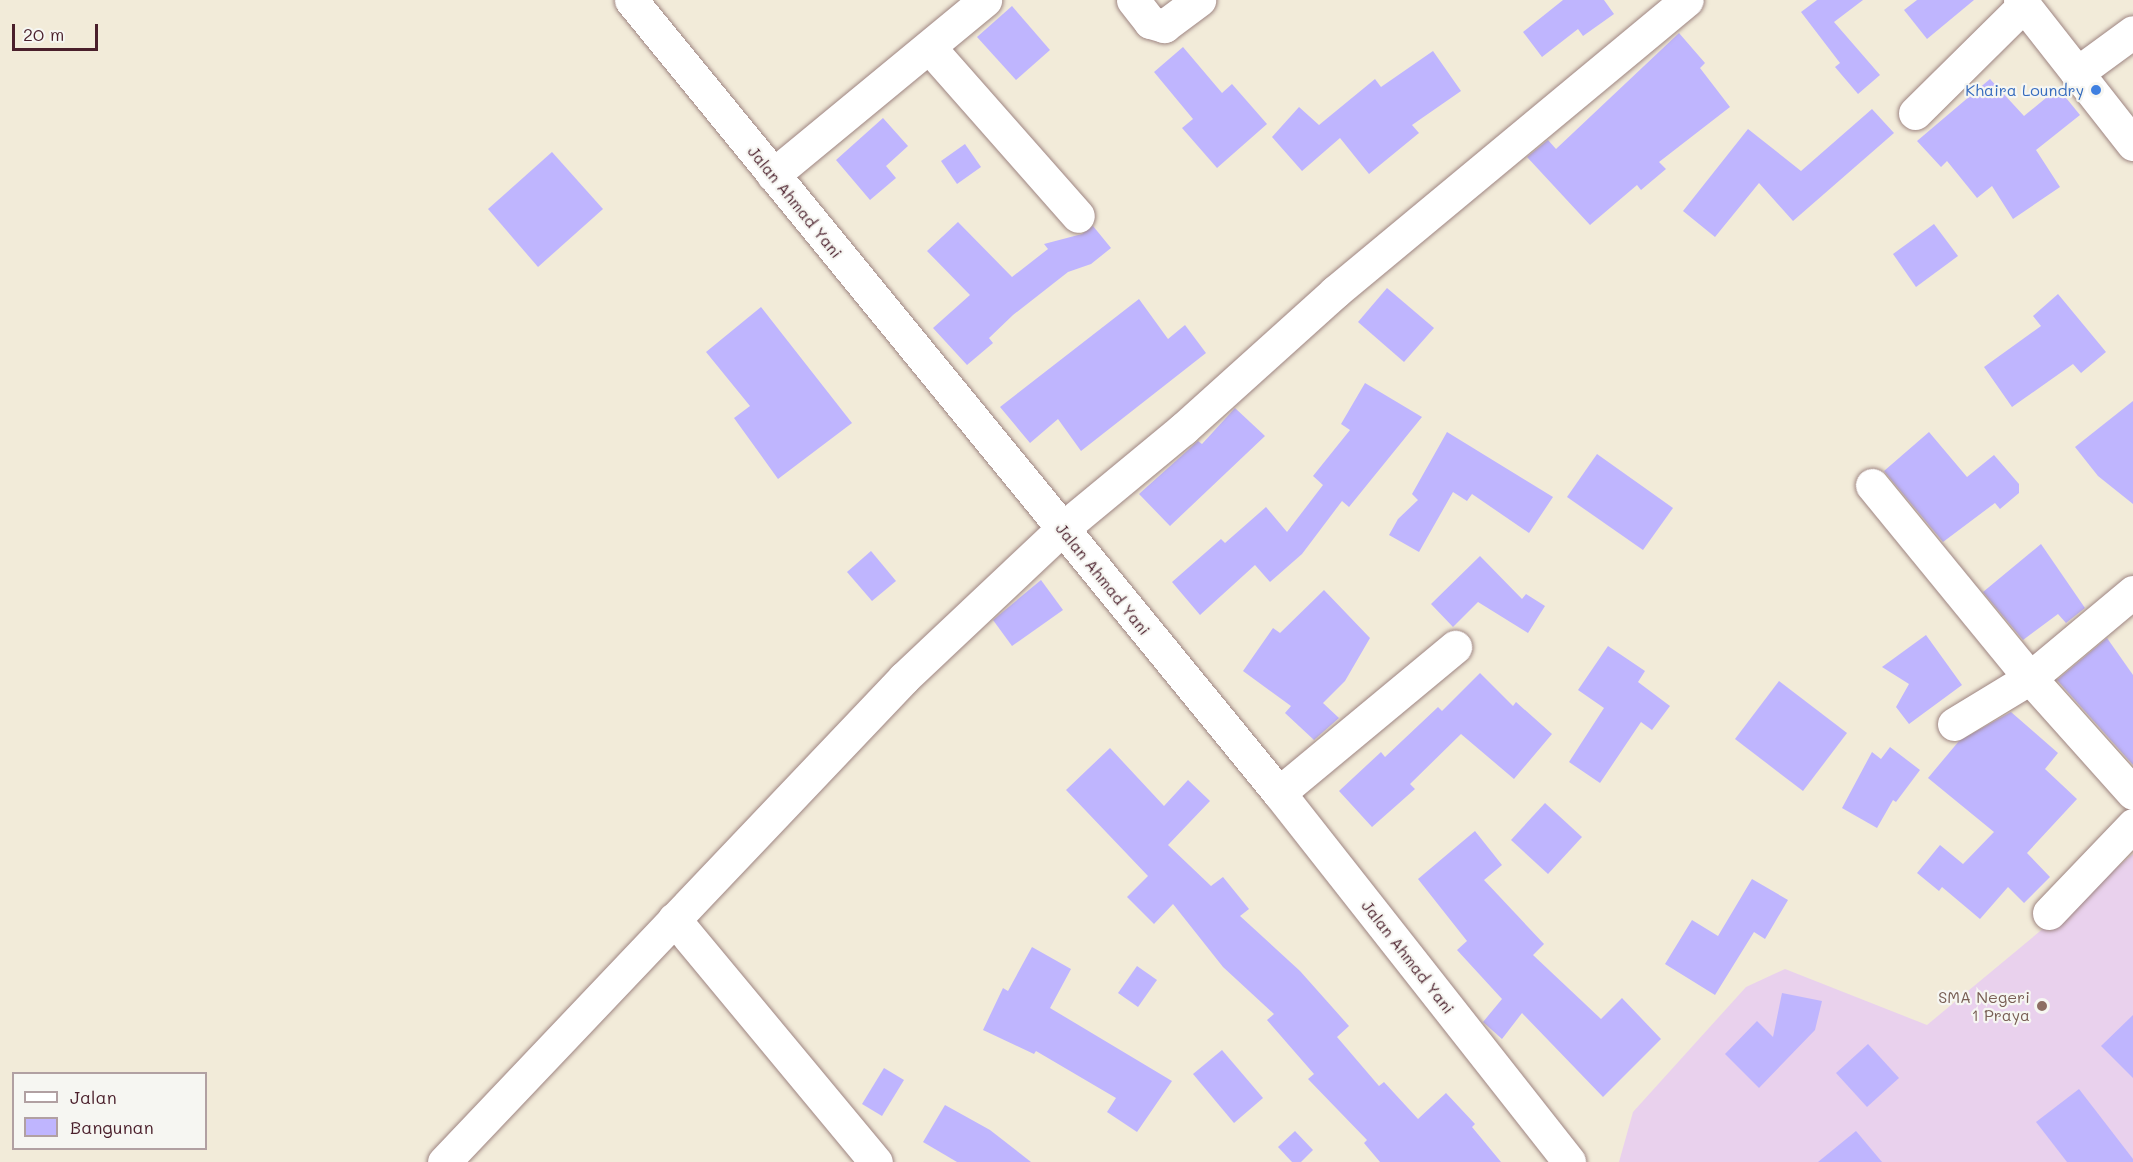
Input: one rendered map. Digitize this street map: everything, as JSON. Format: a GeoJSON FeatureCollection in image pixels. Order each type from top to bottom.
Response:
{"type":"FeatureCollection","features":[{"type":"Feature","properties":{"kind":"street","name":"Jalan Ahmad Yani"},"geometry":{"type":"LineString","coordinates":[[632,0],[1279,793],[1569,1162]]}},
{"type":"Feature","properties":{"kind":"street"},"geometry":{"type":"LineString","coordinates":[[774,175],[985,0]]}},
{"type":"Feature","properties":{"kind":"street"},"geometry":{"type":"LineString","coordinates":[[1133,0],[1150,22],[1164,26],[1199,0]]}},
{"type":"Feature","properties":{"kind":"street"},"geometry":{"type":"LineString","coordinates":[[444,1162],[904,678],[1062,528],[1183,429],[1344,284],[1688,0]]}},
{"type":"Feature","properties":{"kind":"street"},"geometry":{"type":"LineString","coordinates":[[1915,113],[2022,2],[2133,144]]}},
{"type":"Feature","properties":{"kind":"street"},"geometry":{"type":"LineString","coordinates":[[2077,73],[2133,32]]}},
{"type":"Feature","properties":{"kind":"street"},"geometry":{"type":"LineString","coordinates":[[929,47],[1078,216]]}},
{"type":"Feature","properties":{"kind":"street"},"geometry":{"type":"LineString","coordinates":[[1872,485],[2030,678],[2133,793]]}},
{"type":"Feature","properties":{"kind":"street"},"geometry":{"type":"LineString","coordinates":[[1954,723],[2030,678],[2133,592]]}},
{"type":"Feature","properties":{"kind":"street"},"geometry":{"type":"LineString","coordinates":[[1279,793],[1455,647]]}},
{"type":"Feature","properties":{"kind":"street"},"geometry":{"type":"LineString","coordinates":[[2049,913],[2133,825]]}},
{"type":"Feature","properties":{"kind":"street"},"geometry":{"type":"LineString","coordinates":[[674,919],[876,1162]]}},
{"type":"Feature","properties":{"kind":"shaded area","name":"SMA Negeri 1 Praya"},"geometry":{"type":"Polygon","coordinates":[[[2133,854],[2133,1162],[1619,1162],[1633,1112],[1746,987],[1785,969],[1927,1025],[2133,854]]]}},
{"type":"Feature","properties":{"kind":"building"},"geometry":{"type":"Polygon","coordinates":[[[1563,0],[1604,0],[1614,14],[1583,36],[1578,29],[1542,57],[1523,32],[1563,0]]]}},
{"type":"Feature","properties":{"kind":"building"},"geometry":{"type":"Polygon","coordinates":[[[1817,0],[1863,0],[1834,22],[1880,75],[1858,94],[1835,67],[1840,63],[1801,12],[1817,0]]]}},
{"type":"Feature","properties":{"kind":"building"},"geometry":{"type":"Polygon","coordinates":[[[1917,0],[1974,0],[1927,39],[1904,10],[1917,0]]]}},
{"type":"Feature","properties":{"kind":"building"},"geometry":{"type":"Polygon","coordinates":[[[1012,6],[1050,50],[1016,80],[977,37],[1012,6]]]}},
{"type":"Feature","properties":{"kind":"building"},"geometry":{"type":"Polygon","coordinates":[[[1679,33],[1705,63],[1700,68],[1730,107],[1659,162],[1666,169],[1641,190],[1637,185],[1590,225],[1527,157],[1548,140],[1556,149],[1679,33]]]}},
{"type":"Feature","properties":{"kind":"building"},"geometry":{"type":"Polygon","coordinates":[[[1183,47],[1222,93],[1232,84],[1267,124],[1217,168],[1182,128],[1193,119],[1154,72],[1183,47]]]}},
{"type":"Feature","properties":{"kind":"building"},"geometry":{"type":"Polygon","coordinates":[[[1433,51],[1461,91],[1412,125],[1419,133],[1369,174],[1340,138],[1302,171],[1272,137],[1299,107],[1319,125],[1375,79],[1381,87],[1433,51]]]}},
{"type":"Feature","properties":{"kind":"building"},"geometry":{"type":"Polygon","coordinates":[[[1990,79],[2024,116],[2058,88],[2080,115],[2036,150],[2060,187],[2013,219],[1992,186],[1977,198],[1947,161],[1941,167],[1917,141],[1990,79]]]}},
{"type":"Feature","properties":{"kind":"building"},"geometry":{"type":"Polygon","coordinates":[[[1872,109],[1894,133],[1793,221],[1759,183],[1715,237],[1683,211],[1748,129],[1801,171],[1872,109]]]}},
{"type":"Feature","properties":{"kind":"building"},"geometry":{"type":"Polygon","coordinates":[[[883,118],[908,146],[886,166],[896,178],[870,200],[836,160],[883,118]]]}},
{"type":"Feature","properties":{"kind":"building"},"geometry":{"type":"Polygon","coordinates":[[[965,144],[981,167],[957,184],[941,161],[965,144]]]}},
{"type":"Feature","properties":{"kind":"building"},"geometry":{"type":"Polygon","coordinates":[[[552,152],[603,209],[538,267],[488,209],[552,152]]]}},
{"type":"Feature","properties":{"kind":"building"},"geometry":{"type":"Polygon","coordinates":[[[958,222],[1012,277],[1048,249],[1044,244],[1082,234],[1093,226],[1111,248],[1091,264],[1068,272],[1013,315],[989,338],[993,343],[967,365],[933,328],[970,295],[927,251],[958,222]]]}},
{"type":"Feature","properties":{"kind":"building"},"geometry":{"type":"Polygon","coordinates":[[[1934,224],[1958,256],[1916,287],[1893,254],[1934,224]]]}},
{"type":"Feature","properties":{"kind":"building"},"geometry":{"type":"Polygon","coordinates":[[[1387,288],[1434,328],[1404,362],[1358,322],[1387,288]]]}},
{"type":"Feature","properties":{"kind":"building"},"geometry":{"type":"Polygon","coordinates":[[[2058,294],[2106,352],[2081,373],[2073,364],[2012,407],[1984,367],[2041,326],[2033,316],[2058,294]]]}},
{"type":"Feature","properties":{"kind":"building"},"geometry":{"type":"Polygon","coordinates":[[[1139,299],[1168,339],[1185,325],[1206,353],[1081,451],[1058,419],[1030,443],[1000,407],[1139,299]]]}},
{"type":"Feature","properties":{"kind":"building"},"geometry":{"type":"Polygon","coordinates":[[[761,307],[852,423],[778,479],[734,418],[750,406],[706,352],[761,307]]]}},
{"type":"Feature","properties":{"kind":"building"},"geometry":{"type":"Polygon","coordinates":[[[1365,383],[1422,417],[1349,507],[1342,501],[1302,554],[1270,582],[1255,565],[1200,615],[1172,582],[1221,539],[1225,543],[1266,507],[1287,532],[1323,485],[1313,476],[1350,430],[1341,424],[1365,383]]]}},
{"type":"Feature","properties":{"kind":"building"},"geometry":{"type":"Polygon","coordinates":[[[2133,401],[2133,504],[2098,476],[2075,447],[2133,401]]]}},
{"type":"Feature","properties":{"kind":"building"},"geometry":{"type":"Polygon","coordinates":[[[1235,408],[1265,436],[1170,526],[1139,494],[1198,441],[1202,444],[1235,408]]]}},
{"type":"Feature","properties":{"kind":"building"},"geometry":{"type":"Polygon","coordinates":[[[1447,432],[1553,497],[1529,533],[1472,494],[1467,501],[1453,492],[1419,552],[1389,535],[1398,519],[1418,500],[1412,494],[1447,432]]]}},
{"type":"Feature","properties":{"kind":"building"},"geometry":{"type":"Polygon","coordinates":[[[1929,432],[1967,477],[1994,455],[2019,484],[2019,493],[2000,509],[1995,503],[1943,542],[1884,471],[1929,432]]]}},
{"type":"Feature","properties":{"kind":"building"},"geometry":{"type":"Polygon","coordinates":[[[1597,454],[1673,508],[1643,550],[1567,497],[1597,454]]]}},
{"type":"Feature","properties":{"kind":"building"},"geometry":{"type":"Polygon","coordinates":[[[2041,544],[2085,608],[2066,623],[2058,614],[2023,640],[1983,592],[2041,544]]]}},
{"type":"Feature","properties":{"kind":"building"},"geometry":{"type":"Polygon","coordinates":[[[871,551],[896,581],[872,601],[847,572],[871,551]]]}},
{"type":"Feature","properties":{"kind":"building"},"geometry":{"type":"Polygon","coordinates":[[[1480,556],[1522,599],[1526,594],[1545,606],[1528,633],[1478,602],[1453,627],[1431,604],[1480,556]]]}},
{"type":"Feature","properties":{"kind":"building"},"geometry":{"type":"Polygon","coordinates":[[[1041,580],[1063,610],[1012,646],[993,620],[1041,580]]]}},
{"type":"Feature","properties":{"kind":"building"},"geometry":{"type":"Polygon","coordinates":[[[1324,590],[1370,638],[1345,681],[1323,703],[1339,718],[1314,740],[1285,713],[1291,706],[1243,671],[1273,628],[1280,633],[1324,590]]]}},
{"type":"Feature","properties":{"kind":"building"},"geometry":{"type":"Polygon","coordinates":[[[1926,635],[1962,685],[1909,724],[1896,707],[1909,684],[1882,667],[1926,635]]]}},
{"type":"Feature","properties":{"kind":"building"},"geometry":{"type":"Polygon","coordinates":[[[2107,638],[2133,675],[2133,765],[2057,680],[2107,638]]]}},
{"type":"Feature","properties":{"kind":"building"},"geometry":{"type":"Polygon","coordinates":[[[1608,646],[1645,671],[1638,682],[1670,706],[1652,730],[1641,722],[1600,783],[1569,762],[1604,708],[1578,690],[1608,646]]]}},
{"type":"Feature","properties":{"kind":"building"},"geometry":{"type":"Polygon","coordinates":[[[1480,673],[1513,706],[1516,702],[1552,734],[1514,779],[1461,734],[1410,784],[1415,789],[1372,827],[1339,791],[1381,752],[1385,757],[1438,707],[1442,711],[1480,673]]]}},
{"type":"Feature","properties":{"kind":"building"},"geometry":{"type":"Polygon","coordinates":[[[1779,681],[1847,733],[1803,791],[1735,739],[1779,681]]]}},
{"type":"Feature","properties":{"kind":"building"},"geometry":{"type":"Polygon","coordinates":[[[2011,712],[2058,753],[2045,769],[2077,799],[2027,853],[2050,877],[2024,903],[2008,887],[1980,919],[1942,887],[1939,891],[1917,873],[1940,845],[1963,864],[1994,832],[1928,778],[1959,741],[2011,712]]]}},
{"type":"Feature","properties":{"kind":"building"},"geometry":{"type":"Polygon","coordinates":[[[1890,747],[1920,770],[1896,802],[1893,800],[1877,828],[1842,808],[1872,752],[1881,759],[1890,747]]]}},
{"type":"Feature","properties":{"kind":"building"},"geometry":{"type":"Polygon","coordinates":[[[1110,748],[1164,806],[1188,780],[1210,801],[1168,845],[1211,886],[1223,877],[1249,909],[1240,916],[1300,971],[1349,1026],[1337,1037],[1379,1086],[1384,1082],[1418,1119],[1446,1093],[1475,1124],[1472,1127],[1501,1162],[1380,1162],[1364,1143],[1367,1140],[1308,1079],[1314,1074],[1267,1020],[1274,1014],[1223,967],[1173,904],[1154,924],[1127,897],[1148,876],[1066,790],[1110,748]]]}},
{"type":"Feature","properties":{"kind":"building"},"geometry":{"type":"Polygon","coordinates":[[[1545,803],[1582,837],[1548,874],[1511,840],[1545,803]]]}},
{"type":"Feature","properties":{"kind":"building"},"geometry":{"type":"Polygon","coordinates":[[[1475,831],[1502,865],[1484,880],[1544,944],[1533,955],[1601,1019],[1622,998],[1661,1039],[1603,1097],[1522,1013],[1502,1039],[1483,1022],[1502,999],[1457,950],[1467,941],[1418,879],[1475,831]]]}},
{"type":"Feature","properties":{"kind":"building"},"geometry":{"type":"Polygon","coordinates":[[[1752,879],[1788,900],[1765,939],[1754,932],[1715,995],[1665,964],[1692,920],[1718,936],[1752,879]]]}},
{"type":"Feature","properties":{"kind":"building"},"geometry":{"type":"Polygon","coordinates":[[[1032,947],[1071,969],[1050,1008],[1172,1081],[1137,1132],[1107,1112],[1116,1098],[1036,1051],[1034,1054],[983,1030],[1003,988],[1008,991],[1032,947]]]}},
{"type":"Feature","properties":{"kind":"building"},"geometry":{"type":"Polygon","coordinates":[[[1137,966],[1157,980],[1138,1007],[1118,993],[1137,966]]]}},
{"type":"Feature","properties":{"kind":"building"},"geometry":{"type":"Polygon","coordinates":[[[1782,993],[1822,1001],[1815,1030],[1759,1088],[1725,1054],[1757,1021],[1773,1037],[1782,993]]]}},
{"type":"Feature","properties":{"kind":"building"},"geometry":{"type":"Polygon","coordinates":[[[2133,1015],[2133,1078],[2101,1046],[2133,1015]]]}},
{"type":"Feature","properties":{"kind":"building"},"geometry":{"type":"Polygon","coordinates":[[[1868,1044],[1899,1078],[1867,1107],[1836,1073],[1868,1044]]]}},
{"type":"Feature","properties":{"kind":"building"},"geometry":{"type":"Polygon","coordinates":[[[1222,1050],[1263,1098],[1234,1123],[1193,1074],[1222,1050]]]}},
{"type":"Feature","properties":{"kind":"building"},"geometry":{"type":"Polygon","coordinates":[[[884,1068],[904,1080],[882,1116],[862,1104],[884,1068]]]}},
{"type":"Feature","properties":{"kind":"building"},"geometry":{"type":"Polygon","coordinates":[[[2079,1089],[2133,1162],[2067,1162],[2036,1122],[2079,1089]]]}},
{"type":"Feature","properties":{"kind":"building"},"geometry":{"type":"Polygon","coordinates":[[[945,1105],[990,1130],[1031,1162],[957,1162],[923,1142],[945,1105]]]}},
{"type":"Feature","properties":{"kind":"building"},"geometry":{"type":"Polygon","coordinates":[[[1295,1131],[1313,1150],[1301,1162],[1292,1162],[1278,1147],[1295,1131]]]}},
{"type":"Feature","properties":{"kind":"building"},"geometry":{"type":"Polygon","coordinates":[[[1856,1131],[1882,1162],[1818,1162],[1856,1131]]]}},
{"type":"Feature","properties":{"kind":"place","name":"Khaira Loundry"},"geometry":{"type":"Point","coordinates":[2096,90]}},
{"type":"Feature","properties":{"kind":"place","name":"SMA Negeri 1 Praya"},"geometry":{"type":"Point","coordinates":[2042,1006]}}]}
